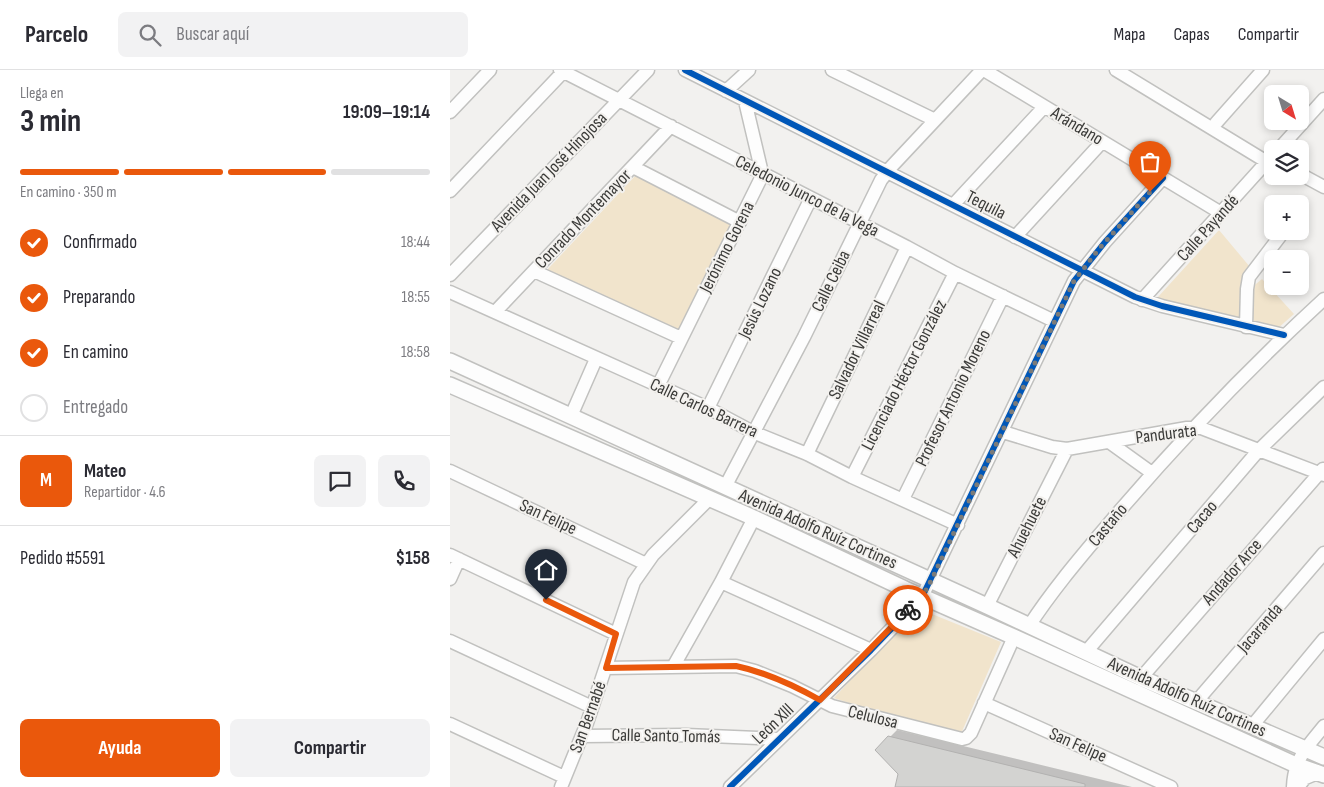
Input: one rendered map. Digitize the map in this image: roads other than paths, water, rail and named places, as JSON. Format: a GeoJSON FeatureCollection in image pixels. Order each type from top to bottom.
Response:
{"type":"FeatureCollection","features":[{"type":"Feature","properties":{"kind":"main road","name":"Avenida Adolfo Ruíz Cortines"},"geometry":{"type":"LineString","coordinates":[[450,361],[1141,678],[1324,757]]}},
{"type":"Feature","properties":{"kind":"main road","name":"Avenida Adolfo Ruíz Cortines"},"geometry":{"type":"LineString","coordinates":[[450,385],[754,518],[922,597],[1014,636],[1296,765],[1320,774]]}},
{"type":"Feature","properties":{"kind":"main road"},"geometry":{"type":"LineString","coordinates":[[1295,787],[1304,778],[1320,774]]}},
{"type":"Feature","properties":{"kind":"street"},"geometry":{"type":"LineString","coordinates":[[450,112],[490,70]]}},
{"type":"Feature","properties":{"kind":"street","name":"Avenida Juan José Hinojosa"},"geometry":{"type":"LineString","coordinates":[[450,276],[648,70]]}},
{"type":"Feature","properties":{"kind":"street","name":"Tequila"},"geometry":{"type":"LineString","coordinates":[[685,70],[1142,300],[1284,335]]}},
{"type":"Feature","properties":{"kind":"street"},"geometry":{"type":"LineString","coordinates":[[726,91],[749,70]]}},
{"type":"Feature","properties":{"kind":"street"},"geometry":{"type":"LineString","coordinates":[[832,70],[935,120]]}},
{"type":"Feature","properties":{"kind":"street","name":"Calle Ceiba"},"geometry":{"type":"LineString","coordinates":[[725,487],[755,433],[886,172],[983,70]]}},
{"type":"Feature","properties":{"kind":"street","name":"Arándano"},"geometry":{"type":"LineString","coordinates":[[983,70],[1221,213]]}},
{"type":"Feature","properties":{"kind":"street"},"geometry":{"type":"LineString","coordinates":[[1116,70],[1264,155]]}},
{"type":"Feature","properties":{"kind":"street"},"geometry":{"type":"LineString","coordinates":[[1133,70],[1264,154]]}},
{"type":"Feature","properties":{"kind":"street"},"geometry":{"type":"LineString","coordinates":[[1216,122],[1262,70]]}},
{"type":"Feature","properties":{"kind":"street"},"geometry":{"type":"LineString","coordinates":[[450,191],[561,71]]}},
{"type":"Feature","properties":{"kind":"street","name":"Celedonio Junco de la Vega"},"geometry":{"type":"LineString","coordinates":[[561,71],[955,273],[1054,321]]}},
{"type":"Feature","properties":{"kind":"street"},"geometry":{"type":"LineString","coordinates":[[1287,140],[1324,99]]}},
{"type":"Feature","properties":{"kind":"street"},"geometry":{"type":"LineString","coordinates":[[746,101],[762,173]]}},
{"type":"Feature","properties":{"kind":"street"},"geometry":{"type":"LineString","coordinates":[[953,205],[1044,107]]}},
{"type":"Feature","properties":{"kind":"street","name":"Conrado Montemayor"},"geometry":{"type":"LineString","coordinates":[[495,312],[671,126]]}},
{"type":"Feature","properties":{"kind":"street"},"geometry":{"type":"LineString","coordinates":[[1015,237],[1102,142]]}},
{"type":"Feature","properties":{"kind":"street"},"geometry":{"type":"LineString","coordinates":[[633,167],[740,222]]}},
{"type":"Feature","properties":{"kind":"street","name":"Calle Payandé"},"geometry":{"type":"LineString","coordinates":[[1142,300],[1264,167]]}},
{"type":"Feature","properties":{"kind":"street","name":"Jerónimo Gorena"},"geometry":{"type":"LineString","coordinates":[[658,386],[758,186],[762,173]]}},
{"type":"Feature","properties":{"kind":"street","name":"León Xlll"},"geometry":{"type":"LineString","coordinates":[[730,787],[871,650],[922,597],[1003,432],[1066,296],[1082,270],[1105,242],[1163,178]]}},
{"type":"Feature","properties":{"kind":"street"},"geometry":{"type":"LineString","coordinates":[[1309,179],[1324,187]]}},
{"type":"Feature","properties":{"kind":"street","name":"Jesús Lozano"},"geometry":{"type":"LineString","coordinates":[[708,408],[811,198]]}},
{"type":"Feature","properties":{"kind":"street"},"geometry":{"type":"LineString","coordinates":[[1246,327],[1247,284],[1252,272],[1277,240]]}},
{"type":"Feature","properties":{"kind":"street","name":"Salvador Villarreal"},"geometry":{"type":"LineString","coordinates":[[807,454],[907,247]]}},
{"type":"Feature","properties":{"kind":"street"},"geometry":{"type":"LineString","coordinates":[[534,271],[681,338]]}},
{"type":"Feature","properties":{"kind":"street","name":"Licenciado Héctor González"},"geometry":{"type":"LineString","coordinates":[[852,477],[955,273]]}},
{"type":"Feature","properties":{"kind":"street","name":"Calle Carlos Barrera"},"geometry":{"type":"LineString","coordinates":[[450,292],[708,408],[755,433],[807,454],[852,477],[958,524]]}},
{"type":"Feature","properties":{"kind":"street","name":"Profesor Antonio Moreno"},"geometry":{"type":"LineString","coordinates":[[903,499],[1004,296]]}},
{"type":"Feature","properties":{"kind":"street","name":"Castaño"},"geometry":{"type":"LineString","coordinates":[[1029,626],[1064,579],[1193,427],[1284,335],[1324,299]]}},
{"type":"Feature","properties":{"kind":"street"},"geometry":{"type":"LineString","coordinates":[[571,416],[596,359]]}},
{"type":"Feature","properties":{"kind":"street","name":"Cacao"},"geometry":{"type":"LineString","coordinates":[[1086,652],[1258,451],[1324,387]]}},
{"type":"Feature","properties":{"kind":"street","name":"Pandurata"},"geometry":{"type":"LineString","coordinates":[[1003,432],[1052,447],[1067,449],[1193,427],[1208,430],[1258,451],[1322,472]]}},
{"type":"Feature","properties":{"kind":"street"},"geometry":{"type":"LineString","coordinates":[[1109,442],[1152,473]]}},
{"type":"Feature","properties":{"kind":"street","name":"Ahuehuete"},"geometry":{"type":"LineString","coordinates":[[987,606],[1067,449]]}},
{"type":"Feature","properties":{"kind":"street","name":"San Felipe"},"geometry":{"type":"LineString","coordinates":[[450,471],[646,564]]}},
{"type":"Feature","properties":{"kind":"street","name":"Andador Arce"},"geometry":{"type":"LineString","coordinates":[[1141,678],[1322,472]]}},
{"type":"Feature","properties":{"kind":"street","name":"San Bernabé"},"geometry":{"type":"LineString","coordinates":[[562,782],[582,736],[634,582],[646,564],[682,524],[709,499]]}},
{"type":"Feature","properties":{"kind":"street"},"geometry":{"type":"LineString","coordinates":[[673,667],[721,582],[754,518]]}},
{"type":"Feature","properties":{"kind":"street","name":"Jacaranda"},"geometry":{"type":"LineString","coordinates":[[1196,702],[1324,553]]}},
{"type":"Feature","properties":{"kind":"street"},"geometry":{"type":"LineString","coordinates":[[450,578],[455,557],[616,634]]}},
{"type":"Feature","properties":{"kind":"street"},"geometry":{"type":"LineString","coordinates":[[721,582],[871,650]]}},
{"type":"Feature","properties":{"kind":"street"},"geometry":{"type":"LineString","coordinates":[[984,703],[1014,636]]}},
{"type":"Feature","properties":{"kind":"street"},"geometry":{"type":"LineString","coordinates":[[1252,726],[1324,640]]}},
{"type":"Feature","properties":{"kind":"street","name":"Calle Santo Tomás"},"geometry":{"type":"LineString","coordinates":[[450,641],[592,707]]}},
{"type":"Feature","properties":{"kind":"street","name":"Celulosa"},"geometry":{"type":"LineString","coordinates":[[606,668],[726,665],[746,668],[792,686],[840,709],[959,739],[966,738],[971,733],[984,703]]}},
{"type":"Feature","properties":{"kind":"street","name":"San Felipe"},"geometry":{"type":"LineString","coordinates":[[984,703],[1171,787]]}},
{"type":"Feature","properties":{"kind":"street"},"geometry":{"type":"LineString","coordinates":[[450,724],[562,782]]}},
{"type":"Feature","properties":{"kind":"street"},"geometry":{"type":"LineString","coordinates":[[1295,787],[1296,765],[1305,749],[1324,726]]}},
{"type":"Feature","properties":{"kind":"street","name":"Calle Santo Tomás"},"geometry":{"type":"LineString","coordinates":[[582,736],[686,735],[779,739]]}}]}
